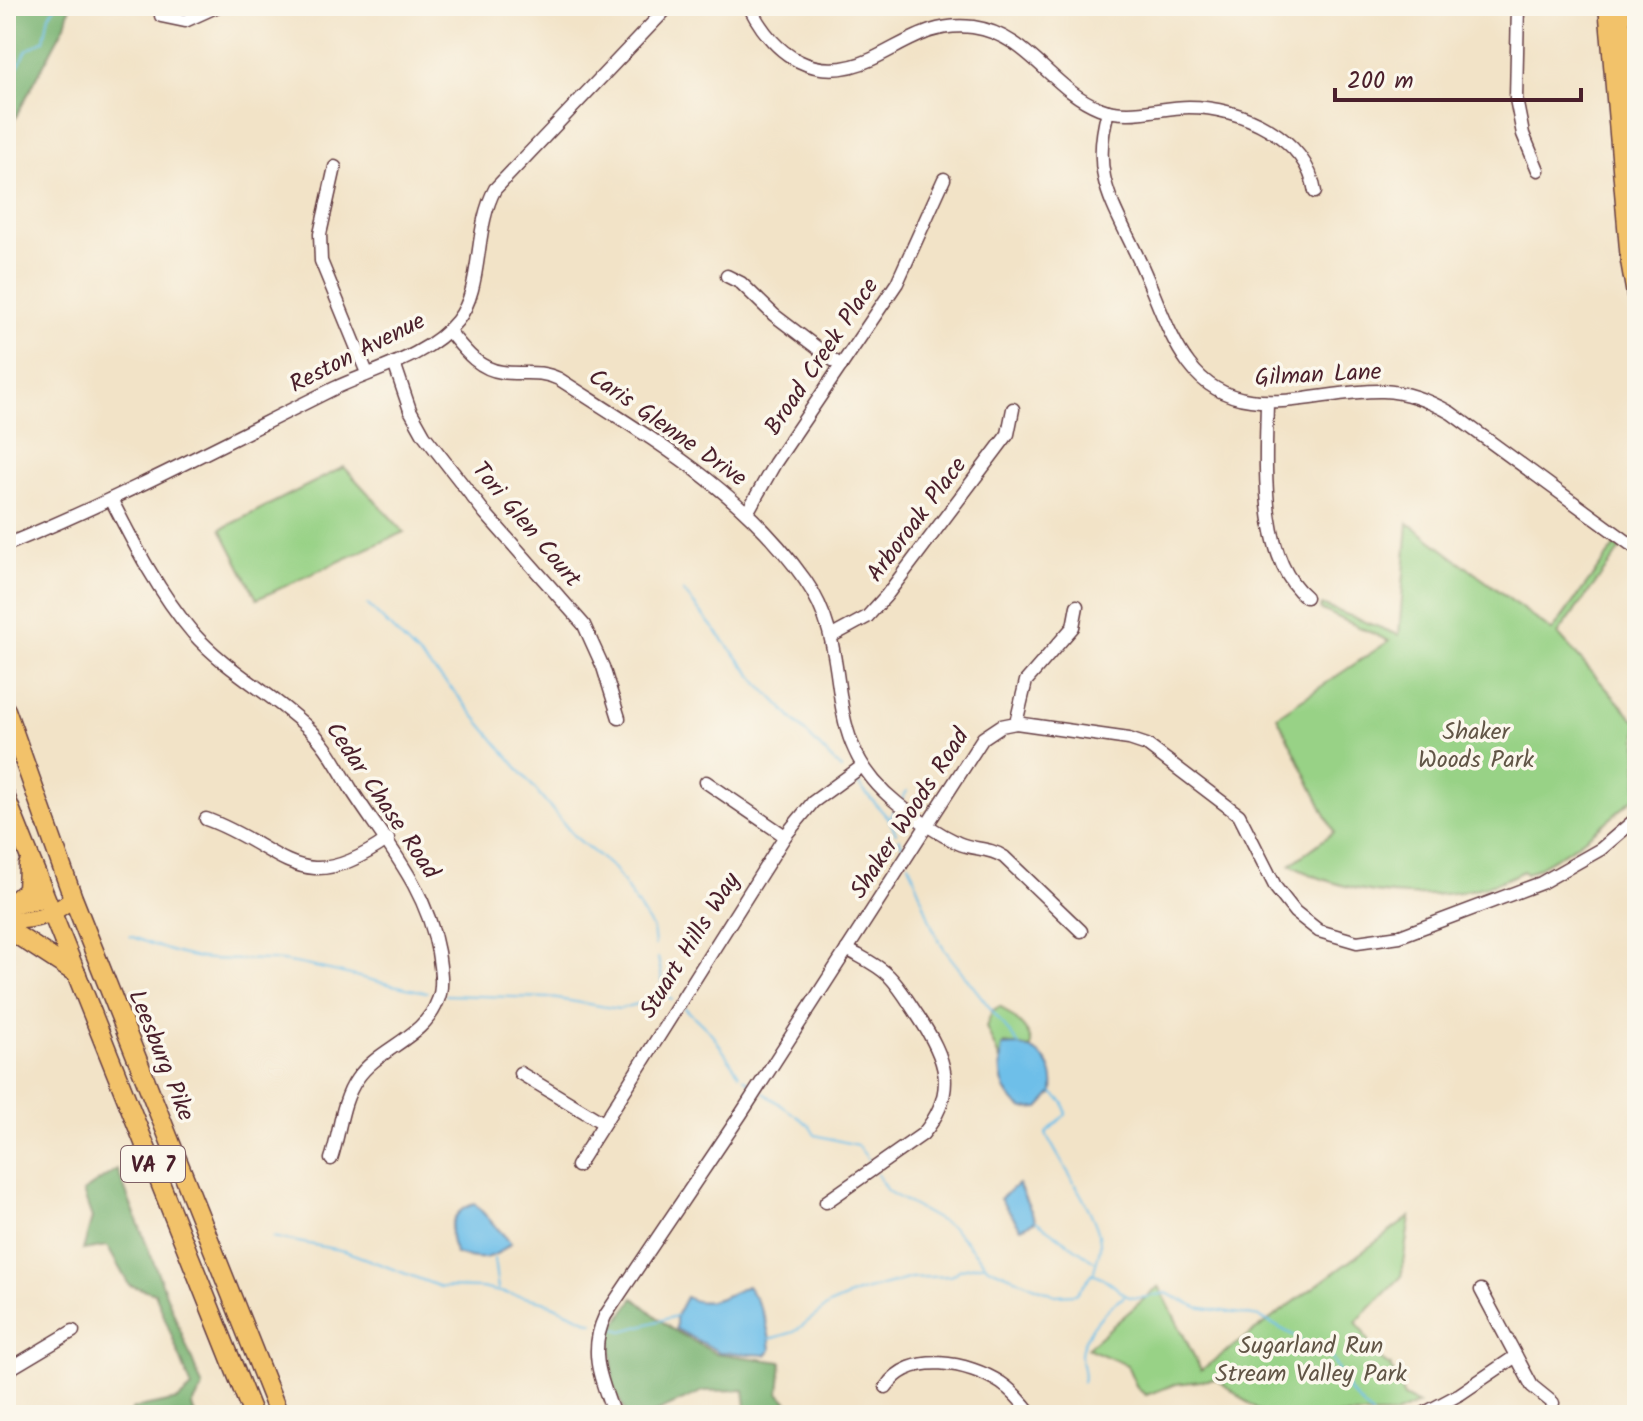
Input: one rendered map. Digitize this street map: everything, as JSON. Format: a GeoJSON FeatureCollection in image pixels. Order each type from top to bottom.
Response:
{"type":"FeatureCollection","features":[{"type":"Feature","properties":{"kind":"highway","name":"Leesburg Pike"},"geometry":{"type":"LineString","coordinates":[[6,710],[77,974],[253,1415]]}},
{"type":"Feature","properties":{"kind":"highway","name":"Leesburg Pike"},"geometry":{"type":"LineString","coordinates":[[6,798],[26,851],[58,905],[279,1415]]}},
{"type":"Feature","properties":{"kind":"highway"},"geometry":{"type":"LineString","coordinates":[[7,912],[21,899],[28,886],[26,851]]}},
{"type":"Feature","properties":{"kind":"highway"},"geometry":{"type":"LineString","coordinates":[[6,928],[77,974]]}},
{"type":"Feature","properties":{"kind":"main road"},"geometry":{"type":"LineString","coordinates":[[1607,6],[1629,261],[1637,306]]}},
{"type":"Feature","properties":{"kind":"main road"},"geometry":{"type":"LineString","coordinates":[[1620,6],[1637,174]]}},
{"type":"Feature","properties":{"kind":"main road"},"geometry":{"type":"LineString","coordinates":[[7,912],[58,905]]}},
{"type":"Feature","properties":{"kind":"street"},"geometry":{"type":"LineString","coordinates":[[161,16],[191,20],[218,6]]}},
{"type":"Feature","properties":{"kind":"street","name":"Reston Avenue"},"geometry":{"type":"LineString","coordinates":[[6,545],[111,499],[367,373],[394,363],[448,330],[468,300],[483,216],[495,189],[669,6]]}},
{"type":"Feature","properties":{"kind":"street"},"geometry":{"type":"LineString","coordinates":[[749,6],[774,46],[796,60],[825,68],[857,65],[914,34],[937,27],[985,29],[1010,40],[1076,96],[1108,111],[1131,113],[1189,107],[1243,116],[1274,133],[1296,152],[1310,173],[1315,192]]}},
{"type":"Feature","properties":{"kind":"street"},"geometry":{"type":"LineString","coordinates":[[1518,6],[1516,99],[1523,134],[1538,170]]}},
{"type":"Feature","properties":{"kind":"street","name":"Gilman Lane"},"geometry":{"type":"LineString","coordinates":[[1108,111],[1099,151],[1103,177],[1182,353],[1199,376],[1220,391],[1267,403],[1367,391],[1402,393],[1427,400],[1451,413],[1635,543]]}},
{"type":"Feature","properties":{"kind":"street"},"geometry":{"type":"LineString","coordinates":[[335,167],[320,234],[321,261],[367,373]]}},
{"type":"Feature","properties":{"kind":"street","name":"Broad Creek Place"},"geometry":{"type":"LineString","coordinates":[[748,511],[775,463],[897,283],[944,179]]}},
{"type":"Feature","properties":{"kind":"street"},"geometry":{"type":"LineString","coordinates":[[727,276],[741,283],[774,315],[841,366]]}},
{"type":"Feature","properties":{"kind":"street","name":"Caris Glenne Drive"},"geometry":{"type":"LineString","coordinates":[[448,330],[467,354],[484,367],[502,372],[534,371],[559,379],[718,485],[748,511],[806,581],[832,636],[842,720],[861,767],[896,803],[925,823],[960,844],[1000,854],[1081,931]]}},
{"type":"Feature","properties":{"kind":"street","name":"Tori Glen Court"},"geometry":{"type":"LineString","coordinates":[[394,363],[410,410],[424,435],[485,513],[584,625],[603,667],[619,718]]}},
{"type":"Feature","properties":{"kind":"street"},"geometry":{"type":"LineString","coordinates":[[1267,403],[1270,519],[1287,576],[1306,597]]}},
{"type":"Feature","properties":{"kind":"street","name":"Arboroak Place"},"geometry":{"type":"LineString","coordinates":[[832,636],[867,617],[886,596],[1008,434],[1013,409]]}},
{"type":"Feature","properties":{"kind":"street","name":"Cedar Chase Road"},"geometry":{"type":"LineString","coordinates":[[111,499],[166,599],[191,630],[245,680],[307,726],[332,755],[419,889],[433,926],[441,972],[439,999],[423,1027],[359,1076],[348,1094],[331,1159]]}},
{"type":"Feature","properties":{"kind":"street"},"geometry":{"type":"LineString","coordinates":[[1077,606],[1073,627],[1026,681],[1016,723],[1129,739],[1160,753],[1239,815],[1276,888],[1295,912],[1319,931],[1357,942],[1400,936],[1541,883],[1601,849],[1637,818]]}},
{"type":"Feature","properties":{"kind":"street","name":"Shaker Woods Road"},"geometry":{"type":"LineString","coordinates":[[614,1415],[595,1353],[597,1334],[605,1316],[983,738],[1001,726],[1016,723]]}},
{"type":"Feature","properties":{"kind":"street","name":"Stuart Hills Way"},"geometry":{"type":"LineString","coordinates":[[577,1166],[785,836],[813,802],[861,767]]}},
{"type":"Feature","properties":{"kind":"street"},"geometry":{"type":"LineString","coordinates":[[706,782],[785,836]]}},
{"type":"Feature","properties":{"kind":"street"},"geometry":{"type":"LineString","coordinates":[[206,819],[232,828],[283,861],[309,867],[349,862],[388,839]]}},
{"type":"Feature","properties":{"kind":"street"},"geometry":{"type":"LineString","coordinates":[[826,1202],[923,1134],[934,1121],[945,1092],[942,1059],[910,1004],[888,975],[847,949]]}},
{"type":"Feature","properties":{"kind":"street"},"geometry":{"type":"LineString","coordinates":[[520,1073],[603,1123]]}},
{"type":"Feature","properties":{"kind":"street"},"geometry":{"type":"LineString","coordinates":[[1481,1290],[1532,1386],[1553,1403]]}},
{"type":"Feature","properties":{"kind":"street"},"geometry":{"type":"LineString","coordinates":[[6,1371],[73,1331]]}},
{"type":"Feature","properties":{"kind":"street"},"geometry":{"type":"LineString","coordinates":[[1421,1415],[1460,1394],[1516,1356]]}},
{"type":"Feature","properties":{"kind":"street"},"geometry":{"type":"LineString","coordinates":[[886,1387],[894,1374],[912,1366],[959,1365],[1003,1384],[1032,1415]]}},
{"type":"Feature","properties":{"kind":"green space"},"geometry":{"type":"Polygon","coordinates":[[[6,6],[70,6],[65,25],[13,122],[6,108],[6,6]]]}},
{"type":"Feature","properties":{"kind":"green space"},"geometry":{"type":"Polygon","coordinates":[[[344,467],[404,532],[257,599],[221,529],[344,467]]]}},
{"type":"Feature","properties":{"kind":"green space","name":"Shaker Woods Park"},"geometry":{"type":"Polygon","coordinates":[[[1408,523],[1552,631],[1615,546],[1620,550],[1558,634],[1637,723],[1637,795],[1611,818],[1585,839],[1526,874],[1523,871],[1496,883],[1437,895],[1406,895],[1346,886],[1290,865],[1334,832],[1277,716],[1389,641],[1320,609],[1322,605],[1399,635],[1408,523]]]}},
{"type":"Feature","properties":{"kind":"green space"},"geometry":{"type":"Polygon","coordinates":[[[1000,1006],[1021,1025],[1029,1036],[1031,1048],[1005,1044],[1000,1060],[986,1027],[992,1011],[1000,1006]]]}},
{"type":"Feature","properties":{"kind":"green space"},"geometry":{"type":"Polygon","coordinates":[[[117,1169],[203,1388],[192,1406],[195,1415],[129,1415],[133,1409],[178,1400],[192,1388],[155,1293],[129,1285],[107,1246],[83,1250],[92,1218],[83,1192],[117,1169]]]}},
{"type":"Feature","properties":{"kind":"green space","name":"Sugarland Run Stream Valley Park"},"geometry":{"type":"Polygon","coordinates":[[[1410,1217],[1401,1277],[1356,1322],[1375,1353],[1391,1366],[1404,1397],[1418,1404],[1393,1415],[1265,1415],[1216,1379],[1176,1384],[1146,1395],[1137,1388],[1127,1365],[1087,1348],[1159,1286],[1201,1370],[1410,1217]]]}},
{"type":"Feature","properties":{"kind":"green space"},"geometry":{"type":"Polygon","coordinates":[[[634,1298],[670,1328],[715,1353],[782,1362],[779,1393],[800,1415],[747,1415],[744,1390],[703,1391],[650,1415],[627,1415],[613,1387],[611,1331],[634,1298]]]}},
{"type":"Feature","properties":{"kind":"water"},"geometry":{"type":"Polygon","coordinates":[[[1015,1045],[1039,1055],[1052,1074],[1053,1093],[1039,1108],[1023,1109],[1005,1089],[1000,1065],[1002,1046],[1015,1045]]]}},
{"type":"Feature","properties":{"kind":"water"},"geometry":{"type":"Polygon","coordinates":[[[1018,1184],[1036,1221],[1021,1228],[1000,1199],[1018,1184]]]}},
{"type":"Feature","properties":{"kind":"water"},"geometry":{"type":"Polygon","coordinates":[[[475,1204],[511,1243],[486,1258],[456,1254],[451,1238],[452,1223],[460,1211],[475,1204]]]}},
{"type":"Feature","properties":{"kind":"water"},"geometry":{"type":"Polygon","coordinates":[[[747,1286],[761,1308],[766,1324],[771,1350],[766,1355],[719,1352],[676,1329],[676,1316],[686,1297],[709,1301],[747,1286]]]}},
{"type":"Feature","properties":{"kind":"waterway"},"geometry":{"type":"LineString","coordinates":[[6,89],[27,50],[44,40],[49,15],[56,6]]}},
{"type":"Feature","properties":{"kind":"waterway"},"geometry":{"type":"LineString","coordinates":[[683,591],[759,684],[841,769]]}},
{"type":"Feature","properties":{"kind":"waterway"},"geometry":{"type":"LineString","coordinates":[[367,604],[453,690],[574,836],[614,869],[653,929],[655,945]]}},
{"type":"Feature","properties":{"kind":"waterway"},"geometry":{"type":"LineString","coordinates":[[856,782],[889,819],[896,833]]}},
{"type":"Feature","properties":{"kind":"waterway"},"geometry":{"type":"LineString","coordinates":[[902,799],[907,791]]}},
{"type":"Feature","properties":{"kind":"waterway"},"geometry":{"type":"LineString","coordinates":[[889,819],[895,810]]}},
{"type":"Feature","properties":{"kind":"waterway"},"geometry":{"type":"LineString","coordinates":[[899,838],[903,847]]}},
{"type":"Feature","properties":{"kind":"waterway"},"geometry":{"type":"LineString","coordinates":[[909,863],[933,929],[944,949],[1019,1045]]}},
{"type":"Feature","properties":{"kind":"waterway"},"geometry":{"type":"LineString","coordinates":[[130,936],[192,957],[288,962],[427,992]]}},
{"type":"Feature","properties":{"kind":"waterway"},"geometry":{"type":"LineString","coordinates":[[658,958],[665,994]]}},
{"type":"Feature","properties":{"kind":"waterway"},"geometry":{"type":"LineString","coordinates":[[446,995],[551,998],[619,1009],[665,996]]}},
{"type":"Feature","properties":{"kind":"waterway"},"geometry":{"type":"LineString","coordinates":[[666,996],[672,1000]]}},
{"type":"Feature","properties":{"kind":"waterway"},"geometry":{"type":"LineString","coordinates":[[685,1008],[712,1034],[739,1074]]}},
{"type":"Feature","properties":{"kind":"waterway"},"geometry":{"type":"LineString","coordinates":[[744,1078],[752,1084]]}},
{"type":"Feature","properties":{"kind":"waterway"},"geometry":{"type":"LineString","coordinates":[[764,1093],[809,1125],[815,1135],[857,1145],[869,1160]]}},
{"type":"Feature","properties":{"kind":"waterway"},"geometry":{"type":"LineString","coordinates":[[1053,1093],[1064,1103],[1066,1114],[1046,1133],[1095,1222],[1100,1247],[1094,1271]]}},
{"type":"Feature","properties":{"kind":"waterway"},"geometry":{"type":"LineString","coordinates":[[877,1174],[887,1191],[953,1228],[988,1267],[1055,1295],[1076,1294],[1093,1273],[1131,1297],[1166,1293],[1197,1307],[1260,1317],[1298,1338],[1309,1354],[1330,1355],[1349,1391],[1372,1415]]}},
{"type":"Feature","properties":{"kind":"waterway"},"geometry":{"type":"LineString","coordinates":[[1036,1221],[1094,1261]]}},
{"type":"Feature","properties":{"kind":"waterway"},"geometry":{"type":"LineString","coordinates":[[272,1237],[345,1251],[441,1287],[481,1288],[543,1301],[593,1323]]}},
{"type":"Feature","properties":{"kind":"waterway"},"geometry":{"type":"LineString","coordinates":[[494,1259],[498,1289]]}},
{"type":"Feature","properties":{"kind":"waterway"},"geometry":{"type":"LineString","coordinates":[[770,1339],[794,1332],[829,1305],[857,1293],[911,1278],[950,1276],[961,1269],[986,1264]]}},
{"type":"Feature","properties":{"kind":"waterway"},"geometry":{"type":"LineString","coordinates":[[1083,1382],[1081,1357],[1085,1340],[1103,1315],[1124,1297]]}},
{"type":"Feature","properties":{"kind":"waterway"},"geometry":{"type":"LineString","coordinates":[[608,1327],[623,1331],[676,1316]]}}]}
